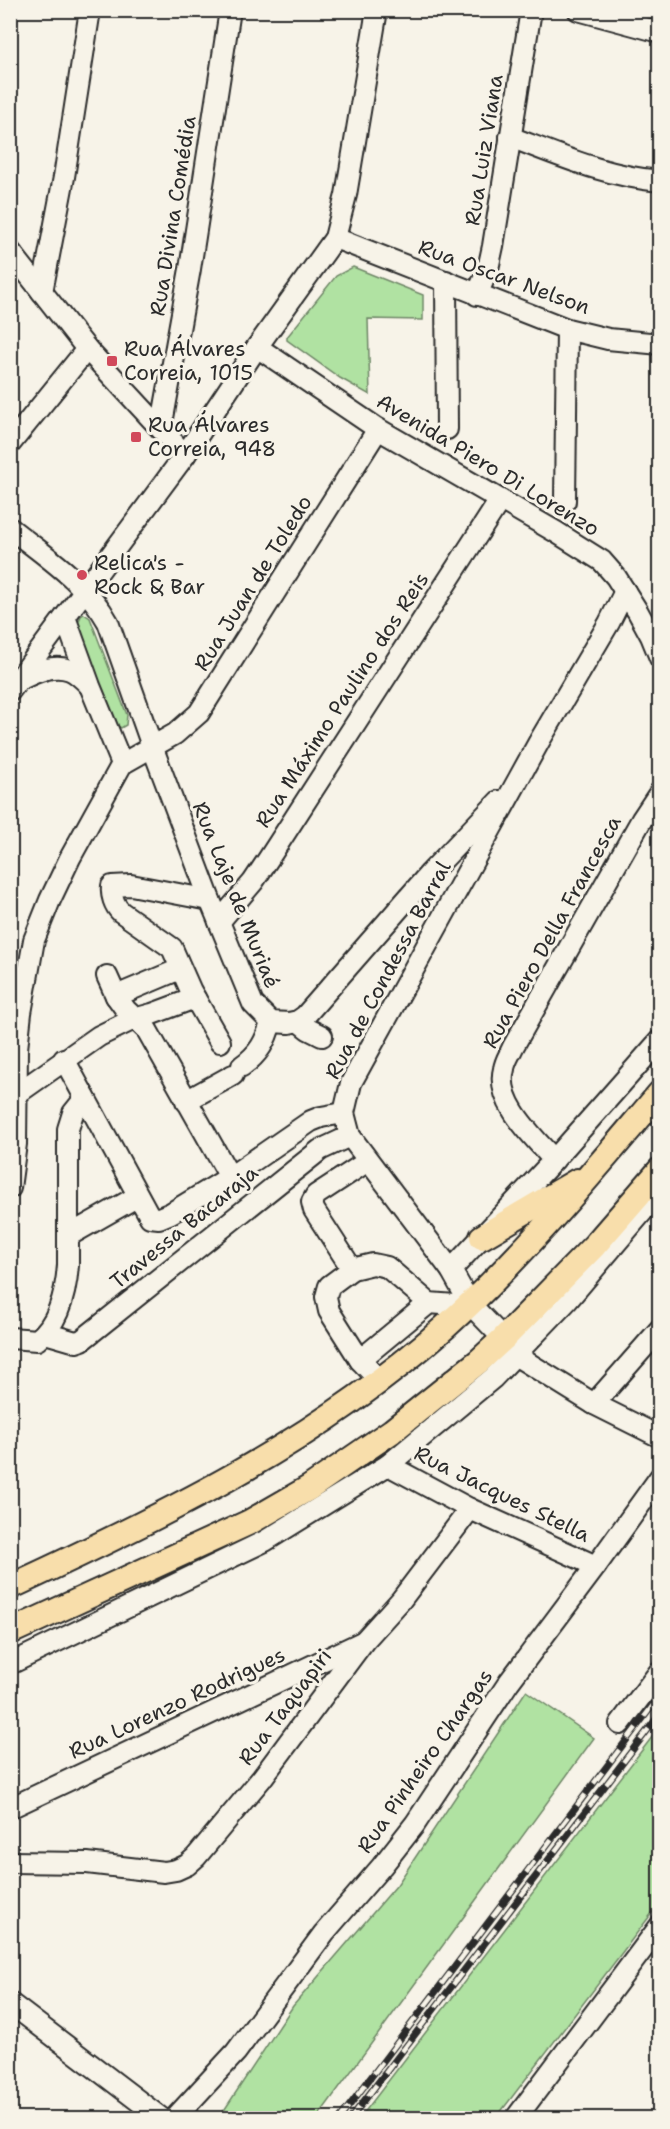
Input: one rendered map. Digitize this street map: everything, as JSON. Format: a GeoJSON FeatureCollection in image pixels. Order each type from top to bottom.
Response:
{"type":"FeatureCollection","features":[{"type":"Feature","properties":{"kind":"main road"},"geometry":{"type":"LineString","coordinates":[[10,1587],[119,1537],[192,1499],[317,1426],[379,1380],[469,1305],[547,1224],[660,1093]]}},
{"type":"Feature","properties":{"kind":"main road"},"geometry":{"type":"LineString","coordinates":[[10,1632],[250,1522],[283,1504],[392,1431],[478,1362],[509,1347],[660,1170]]}},
{"type":"Feature","properties":{"kind":"main road"},"geometry":{"type":"LineString","coordinates":[[482,1237],[592,1172]]}},
{"type":"Feature","properties":{"kind":"street"},"geometry":{"type":"LineString","coordinates":[[42,292],[64,177],[90,10]]}},
{"type":"Feature","properties":{"kind":"street","name":"Rua Divina Comédia"},"geometry":{"type":"LineString","coordinates":[[161,429],[190,269],[230,10]]}},
{"type":"Feature","properties":{"kind":"street"},"geometry":{"type":"LineString","coordinates":[[15,686],[185,455],[257,347],[335,238],[346,195],[377,10]]}},
{"type":"Feature","properties":{"kind":"street","name":"Rua Luiz Viana"},"geometry":{"type":"LineString","coordinates":[[477,295],[488,269],[493,246],[531,10]]}},
{"type":"Feature","properties":{"kind":"street"},"geometry":{"type":"LineString","coordinates":[[578,10],[660,32]]}},
{"type":"Feature","properties":{"kind":"street"},"geometry":{"type":"LineString","coordinates":[[510,138],[617,175],[660,181]]}},
{"type":"Feature","properties":{"kind":"street","name":"Rua Oscar Nelson"},"geometry":{"type":"LineString","coordinates":[[335,238],[567,329],[608,339],[660,344]]}},
{"type":"Feature","properties":{"kind":"street"},"geometry":{"type":"LineString","coordinates":[[10,251],[87,349],[185,455]]}},
{"type":"Feature","properties":{"kind":"street"},"geometry":{"type":"LineString","coordinates":[[447,281],[447,429]]}},
{"type":"Feature","properties":{"kind":"street"},"geometry":{"type":"LineString","coordinates":[[565,501],[567,329]]}},
{"type":"Feature","properties":{"kind":"street","name":"Avenida Piero Di Lorenzo"},"geometry":{"type":"LineString","coordinates":[[257,347],[378,429],[602,561],[625,591],[651,636],[660,658]]}},
{"type":"Feature","properties":{"kind":"street"},"geometry":{"type":"LineString","coordinates":[[13,435],[38,409],[87,349]]}},
{"type":"Feature","properties":{"kind":"street","name":"Rua Juan de Toledo"},"geometry":{"type":"LineString","coordinates":[[122,764],[175,734],[199,713],[378,429]]}},
{"type":"Feature","properties":{"kind":"street","name":"Rua Máximo Paulino dos Reis"},"geometry":{"type":"LineString","coordinates":[[219,922],[253,882],[269,858],[500,500]]}},
{"type":"Feature","properties":{"kind":"street","name":"Rua Laje de Muriaé"},"geometry":{"type":"LineString","coordinates":[[10,528],[86,589],[98,604],[108,622],[210,900],[253,1004],[271,1022],[298,1021]]}},
{"type":"Feature","properties":{"kind":"street","name":"Rua de Condessa Barral"},"geometry":{"type":"LineString","coordinates":[[625,591],[351,1083],[344,1113],[350,1136],[451,1270],[469,1305],[509,1347],[594,1404],[660,1437]]}},
{"type":"Feature","properties":{"kind":"street"},"geometry":{"type":"LineString","coordinates":[[10,1188],[18,1093],[17,1049],[34,940],[70,858],[122,764],[64,617]]}},
{"type":"Feature","properties":{"kind":"street"},"geometry":{"type":"LineString","coordinates":[[15,686],[44,669],[64,668],[72,670],[90,686]]}},
{"type":"Feature","properties":{"kind":"street"},"geometry":{"type":"LineString","coordinates":[[322,1036],[298,1021],[305,1016],[430,873],[517,782]]}},
{"type":"Feature","properties":{"kind":"street","name":"Rua Piero Della Francesca"},"geometry":{"type":"LineString","coordinates":[[554,1160],[525,1128],[509,1103],[503,1090],[504,1069],[513,1047],[651,820],[660,792]]}},
{"type":"Feature","properties":{"kind":"street"},"geometry":{"type":"LineString","coordinates":[[430,873],[457,891]]}},
{"type":"Feature","properties":{"kind":"street"},"geometry":{"type":"LineString","coordinates":[[210,900],[131,885],[115,885],[111,890],[118,909],[172,948],[180,969],[220,1042]]}},
{"type":"Feature","properties":{"kind":"street"},"geometry":{"type":"LineString","coordinates":[[116,996],[180,969]]}},
{"type":"Feature","properties":{"kind":"street"},"geometry":{"type":"LineString","coordinates":[[107,976],[116,996],[134,1019],[147,1030],[230,1177]]}},
{"type":"Feature","properties":{"kind":"street"},"geometry":{"type":"LineString","coordinates":[[18,1093],[99,1036],[134,1019],[195,998]]}},
{"type":"Feature","properties":{"kind":"street"},"geometry":{"type":"LineString","coordinates":[[186,1101],[238,1070],[258,1053],[271,1022]]}},
{"type":"Feature","properties":{"kind":"street"},"geometry":{"type":"LineString","coordinates":[[451,1270],[554,1160],[660,1040]]}},
{"type":"Feature","properties":{"kind":"street"},"geometry":{"type":"LineString","coordinates":[[64,1059],[150,1217],[159,1218],[171,1213],[230,1177],[311,1121],[344,1113]]}},
{"type":"Feature","properties":{"kind":"street"},"geometry":{"type":"LineString","coordinates":[[10,1338],[35,1341],[45,1333],[61,1305],[67,1284],[69,1124],[73,1113],[85,1098]]}},
{"type":"Feature","properties":{"kind":"street","name":"Travessa Bacaraja"},"geometry":{"type":"LineString","coordinates":[[45,1333],[76,1342],[82,1340],[320,1150],[350,1136]]}},
{"type":"Feature","properties":{"kind":"street"},"geometry":{"type":"LineString","coordinates":[[352,1269],[314,1210],[312,1202],[316,1195],[368,1161]]}},
{"type":"Feature","properties":{"kind":"street"},"geometry":{"type":"LineString","coordinates":[[10,1664],[265,1541],[388,1465],[493,1378],[509,1347],[567,1301],[660,1191]]}},
{"type":"Feature","properties":{"kind":"street"},"geometry":{"type":"LineString","coordinates":[[68,1236],[138,1196]]}},
{"type":"Feature","properties":{"kind":"street"},"geometry":{"type":"LineString","coordinates":[[379,1380],[360,1360],[329,1311],[326,1297],[329,1286],[352,1269],[373,1264],[387,1267],[429,1303],[469,1305]]}},
{"type":"Feature","properties":{"kind":"street"},"geometry":{"type":"LineString","coordinates":[[360,1360],[429,1303]]}},
{"type":"Feature","properties":{"kind":"street"},"geometry":{"type":"LineString","coordinates":[[594,1404],[660,1329]]}},
{"type":"Feature","properties":{"kind":"street","name":"Rua Jacques Stella"},"geometry":{"type":"LineString","coordinates":[[388,1465],[470,1509],[596,1566]]}},
{"type":"Feature","properties":{"kind":"street","name":"Rua Pinheiro Chargas"},"geometry":{"type":"LineString","coordinates":[[175,2118],[236,2052],[324,1933],[415,1824],[509,1682],[660,1477]]}},
{"type":"Feature","properties":{"kind":"street","name":"Rua Taquapiri"},"geometry":{"type":"LineString","coordinates":[[10,1862],[105,1865],[149,1872],[176,1870],[187,1865],[262,1778],[364,1641],[401,1600],[470,1509]]}},
{"type":"Feature","properties":{"kind":"street","name":"Rua Lorenzo Rodrigues"},"geometry":{"type":"LineString","coordinates":[[10,1808],[364,1641]]}},
{"type":"Feature","properties":{"kind":"street"},"geometry":{"type":"LineString","coordinates":[[620,1724],[660,1671]]}},
{"type":"Feature","properties":{"kind":"street"},"geometry":{"type":"LineString","coordinates":[[516,2118],[660,1926]]}},
{"type":"Feature","properties":{"kind":"street"},"geometry":{"type":"LineString","coordinates":[[10,2003],[160,2118]]}},
{"type":"Feature","properties":{"kind":"green space"},"geometry":{"type":"Polygon","coordinates":[[[353,267],[423,295],[423,320],[368,319],[370,395],[340,378],[287,340],[287,337],[336,276],[353,267]]]}},
{"type":"Feature","properties":{"kind":"green space"},"geometry":{"type":"Polygon","coordinates":[[[84,614],[90,618],[127,715],[126,725],[121,728],[114,724],[77,625],[84,614]]]}},
{"type":"Feature","properties":{"kind":"green space"},"geometry":{"type":"Polygon","coordinates":[[[526,1691],[594,1738],[317,2118],[219,2118],[293,2006],[397,1885],[526,1691]]]}},
{"type":"Feature","properties":{"kind":"green space"},"geometry":{"type":"Polygon","coordinates":[[[659,1728],[659,1904],[496,2118],[360,2118],[659,1728]]]}},
{"type":"Feature","properties":{"kind":"railway"},"geometry":{"type":"LineString","coordinates":[[340,2118],[660,1696]]}},
{"type":"Feature","properties":{"kind":"railway"},"geometry":{"type":"LineString","coordinates":[[351,2118],[660,1714]]}},
{"type":"Feature","properties":{"kind":"place","name":"Rua Álvares Correia, 1015"},"geometry":{"type":"Point","coordinates":[112,361]}},
{"type":"Feature","properties":{"kind":"place","name":"Rua Álvares Correia, 948"},"geometry":{"type":"Point","coordinates":[136,437]}},
{"type":"Feature","properties":{"kind":"place","name":"Relica's - Rock & Bar"},"geometry":{"type":"Point","coordinates":[82,575]}}]}
